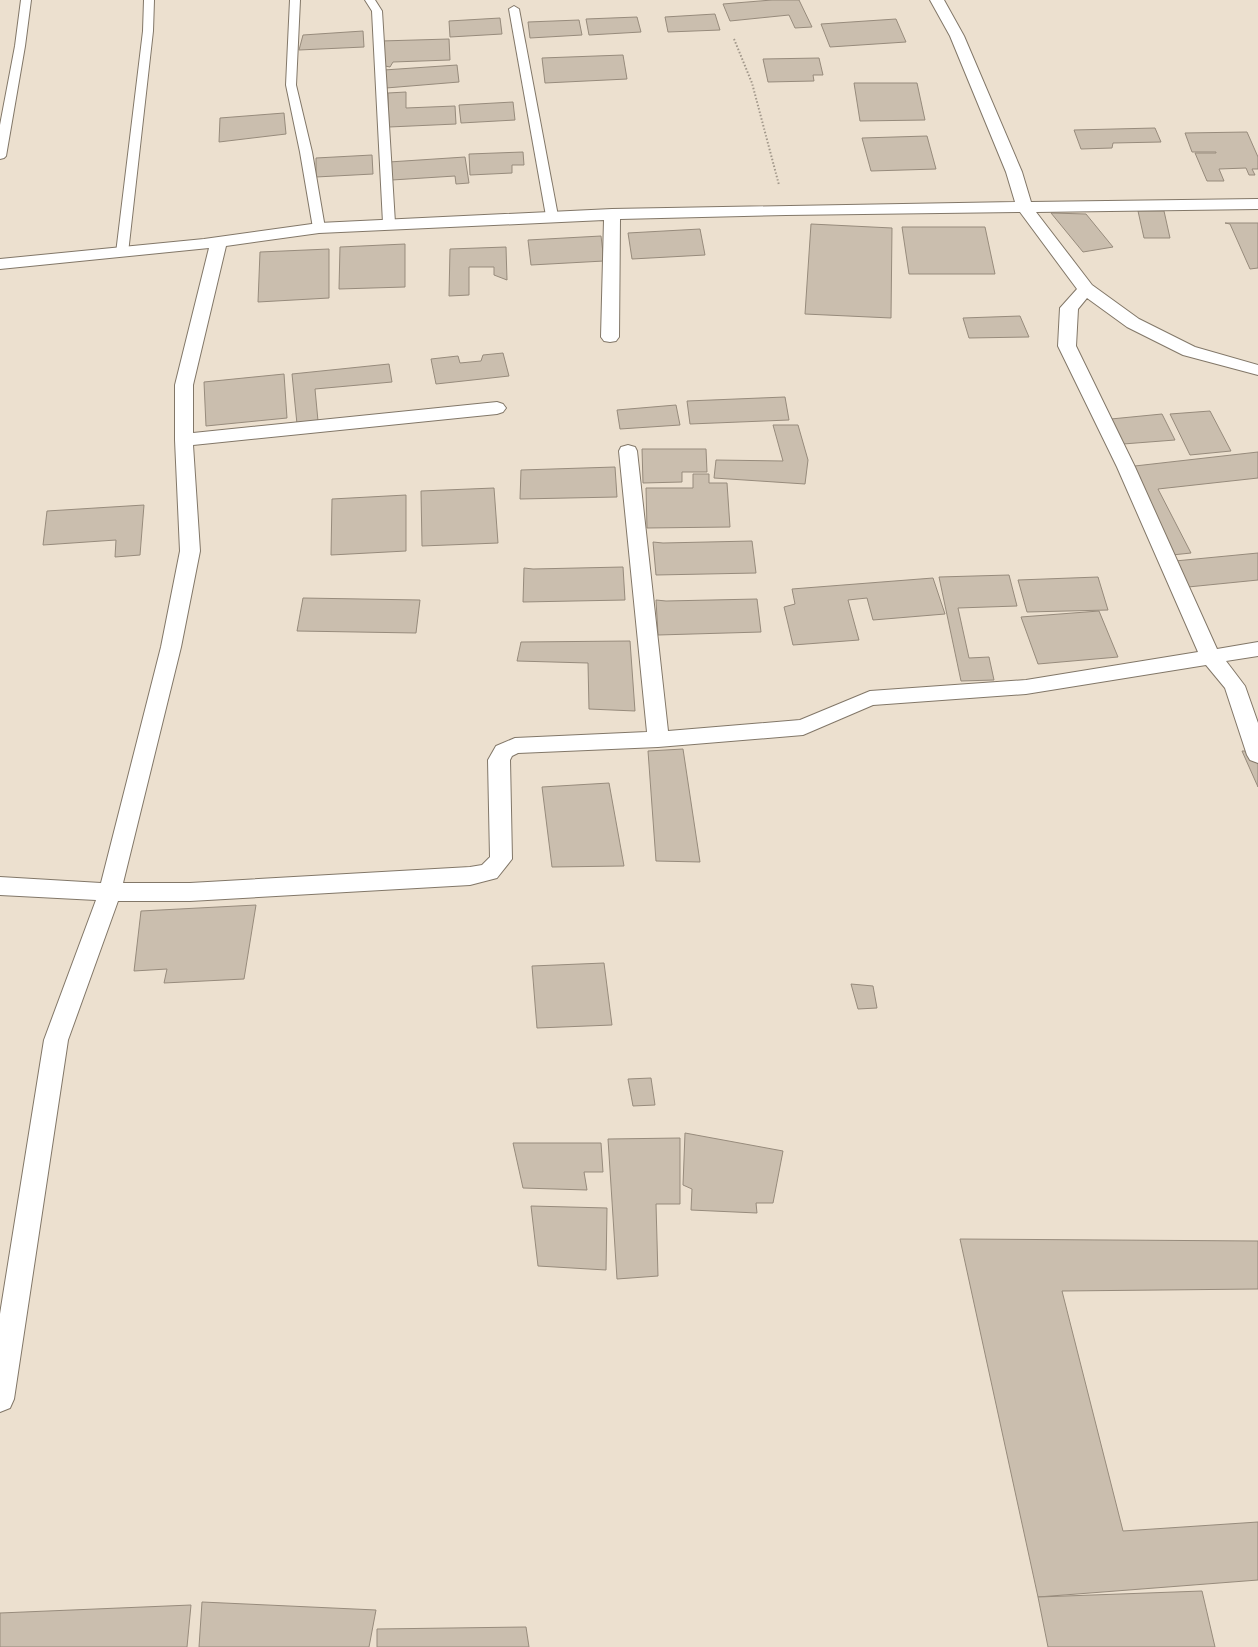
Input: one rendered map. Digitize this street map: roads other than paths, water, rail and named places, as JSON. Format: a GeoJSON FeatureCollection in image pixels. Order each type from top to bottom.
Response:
{"type":"FeatureCollection","features":[{"type":"Feature","properties":{"kind":"street"},"geometry":{"type":"LineString","coordinates":[[937,0],[960,43],[1014,172],[1025,208],[1086,289],[1133,323],[1190,351],[1258,370]]}},
{"type":"Feature","properties":{"kind":"street"},"geometry":{"type":"LineString","coordinates":[[0,264],[219,242],[319,228],[389,223],[612,214],[786,210],[1258,204]]}},
{"type":"Feature","properties":{"kind":"street"},"geometry":{"type":"LineString","coordinates":[[610,337],[612,214]]}},
{"type":"Feature","properties":{"kind":"street"},"geometry":{"type":"LineString","coordinates":[[0,1399],[56,1040],[110,892],[171,647],[190,551],[184,440],[184,385],[219,242]]}},
{"type":"Feature","properties":{"kind":"street"},"geometry":{"type":"LineString","coordinates":[[1086,289],[1069,308],[1067,346],[1126,467],[1211,657],[1235,686],[1258,754]]}},
{"type":"Feature","properties":{"kind":"street"},"geometry":{"type":"LineString","coordinates":[[184,440],[497,408]]}},
{"type":"Feature","properties":{"kind":"street"},"geometry":{"type":"LineString","coordinates":[[628,451],[658,739]]}},
{"type":"Feature","properties":{"kind":"street"},"geometry":{"type":"LineString","coordinates":[[0,886],[110,892],[190,892],[470,876],[489,872],[501,859],[499,760],[504,751],[514,746],[658,739],[804,727],[870,698],[1026,687],[1258,649]]}},
{"type":"Feature","properties":{"kind":"lane"},"geometry":{"type":"LineString","coordinates":[[0,156],[20,46],[26,0]]}},
{"type":"Feature","properties":{"kind":"lane"},"geometry":{"type":"LineString","coordinates":[[122,252],[148,31],[149,0]]}},
{"type":"Feature","properties":{"kind":"lane"},"geometry":{"type":"LineString","coordinates":[[295,0],[291,85],[306,152],[319,228]]}},
{"type":"Feature","properties":{"kind":"lane"},"geometry":{"type":"LineString","coordinates":[[370,0],[377,11],[389,223]]}},
{"type":"Feature","properties":{"kind":"lane"},"geometry":{"type":"LineString","coordinates":[[514,9],[552,216]]}}]}
